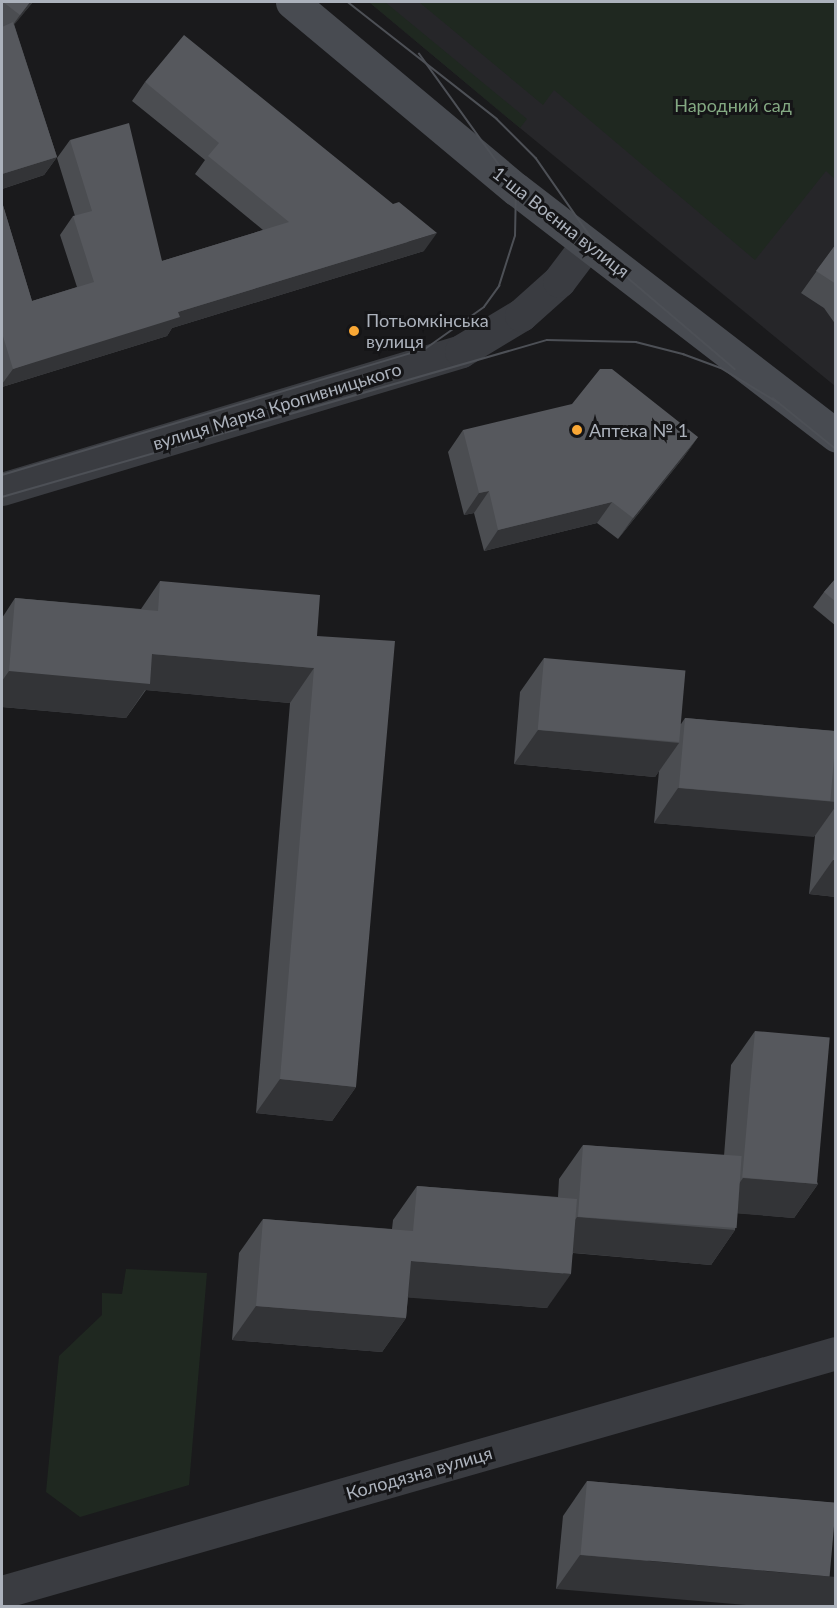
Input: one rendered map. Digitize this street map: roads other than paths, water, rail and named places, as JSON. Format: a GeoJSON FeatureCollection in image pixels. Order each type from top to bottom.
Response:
{"type":"FeatureCollection","features":[{"type":"Feature","properties":{"kind":"street","name":"1-ша Воєнна вулиця"},"geometry":{"type":"LineString","coordinates":[[292,2],[586,244],[836,435]]}},
{"type":"Feature","properties":{"kind":"street","name":"вулиця Марка Кропивницького"},"geometry":{"type":"LineString","coordinates":[[2,489],[461,351],[521,315],[560,281],[586,244]]}},
{"type":"Feature","properties":{"kind":"street","name":"Колодязна вулиця"},"geometry":{"type":"LineString","coordinates":[[2,1592],[836,1353]]}},
{"type":"Feature","properties":{"kind":"tram line"},"geometry":{"type":"LineString","coordinates":[[348,2],[497,119],[536,158],[607,260],[735,369]]}},
{"type":"Feature","properties":{"kind":"tram line"},"geometry":{"type":"LineString","coordinates":[[2,475],[425,349],[484,307],[499,286],[515,236],[516,189],[419,54]]}},
{"type":"Feature","properties":{"kind":"tram line"},"geometry":{"type":"LineString","coordinates":[[2,497],[547,340],[636,342],[683,354],[721,368],[779,403]]}},
{"type":"Feature","properties":{"kind":"tram line"},"geometry":{"type":"LineString","coordinates":[[773,398],[836,449]]}},
{"type":"Feature","properties":{"kind":"place","name":"Потьомкінська вулиця"},"geometry":{"type":"Point","coordinates":[354,331]}},
{"type":"Feature","properties":{"kind":"place","name":"Аптека № 1"},"geometry":{"type":"Point","coordinates":[577,430]}},
{"type":"Feature","properties":{"kind":"park label","name":"Народний сад"},"geometry":{"type":"Point","coordinates":[733,105]}}]}
